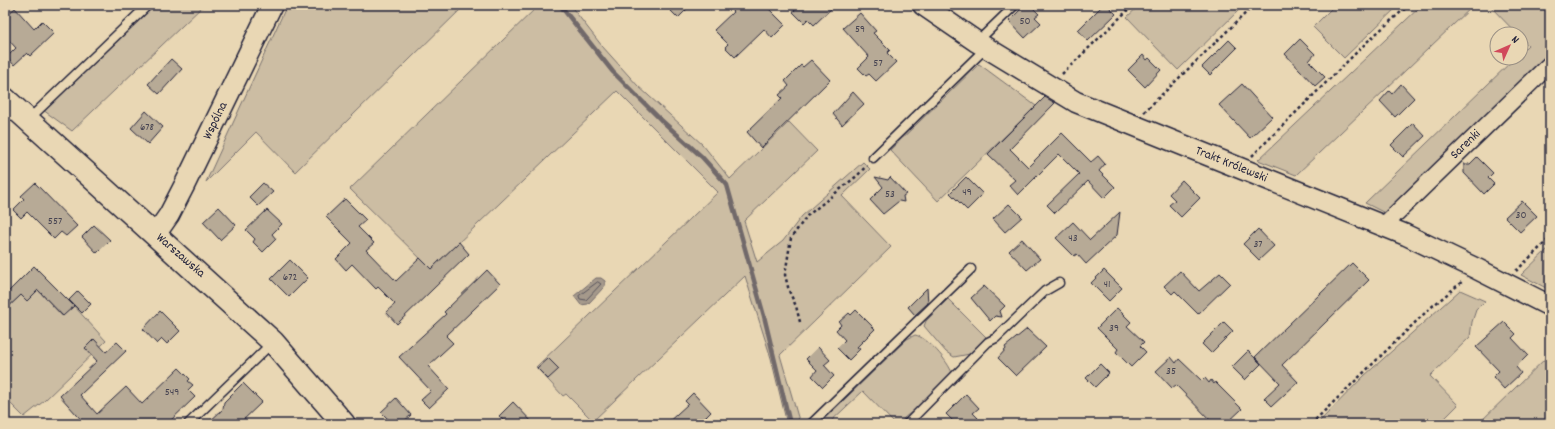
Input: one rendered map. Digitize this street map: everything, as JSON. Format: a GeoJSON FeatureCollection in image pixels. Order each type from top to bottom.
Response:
{"type":"FeatureCollection","features":[{"type":"Feature","properties":{"kind":"main road","name":"Warszawska"},"geometry":{"type":"LineString","coordinates":[[5,99],[274,342],[344,424]]}},
{"type":"Feature","properties":{"kind":"street","name":"Wspólna"},"geometry":{"type":"LineString","coordinates":[[155,235],[184,186],[272,5]]}},
{"type":"Feature","properties":{"kind":"street","name":"Trakt Królewski"},"geometry":{"type":"LineString","coordinates":[[923,5],[1049,87],[1076,102],[1383,226],[1477,269],[1550,306]]}},
{"type":"Feature","properties":{"kind":"street","name":"Sarenki"},"geometry":{"type":"LineString","coordinates":[[1383,226],[1550,64]]}},
{"type":"Feature","properties":{"kind":"lane"},"geometry":{"type":"LineString","coordinates":[[28,120],[148,5]]}},
{"type":"Feature","properties":{"kind":"lane"},"geometry":{"type":"LineString","coordinates":[[873,158],[982,44],[1015,5]]}},
{"type":"Feature","properties":{"kind":"lane"},"geometry":{"type":"LineString","coordinates":[[811,424],[971,269]]}},
{"type":"Feature","properties":{"kind":"lane"},"geometry":{"type":"LineString","coordinates":[[907,424],[988,342],[996,338],[1045,291],[1058,283]]}},
{"type":"Feature","properties":{"kind":"lane"},"geometry":{"type":"LineString","coordinates":[[188,424],[274,342]]}},
{"type":"Feature","properties":{"kind":"path"},"geometry":{"type":"LineString","coordinates":[[1049,87],[1133,5]]}},
{"type":"Feature","properties":{"kind":"path"},"geometry":{"type":"LineString","coordinates":[[1130,125],[1254,5]]}},
{"type":"Feature","properties":{"kind":"path"},"geometry":{"type":"LineString","coordinates":[[1242,169],[1254,154],[1370,39],[1409,5]]}},
{"type":"Feature","properties":{"kind":"path"},"geometry":{"type":"LineString","coordinates":[[800,322],[796,306],[788,291],[785,275],[791,238],[807,216],[858,175],[873,158]]}},
{"type":"Feature","properties":{"kind":"path"},"geometry":{"type":"LineString","coordinates":[[1504,282],[1550,238]]}},
{"type":"Feature","properties":{"kind":"path"},"geometry":{"type":"LineString","coordinates":[[1311,424],[1429,309],[1477,269]]}},
{"type":"Feature","properties":{"kind":"shaded area"},"geometry":{"type":"Polygon","coordinates":[[[151,5],[204,5],[72,131],[43,110],[151,5]]]}},
{"type":"Feature","properties":{"kind":"shaded area"},"geometry":{"type":"Polygon","coordinates":[[[287,5],[465,5],[295,172],[256,132],[206,182],[287,5]]]}},
{"type":"Feature","properties":{"kind":"shaded area"},"geometry":{"type":"Polygon","coordinates":[[[539,5],[570,5],[602,46],[638,86],[703,145],[730,179],[789,122],[817,151],[744,221],[757,262],[783,241],[802,216],[863,162],[870,169],[842,196],[891,247],[780,355],[800,424],[787,424],[771,358],[745,276],[593,421],[566,394],[563,396],[536,367],[718,192],[617,91],[431,269],[350,189],[539,5]]]}},
{"type":"Feature","properties":{"kind":"shaded area"},"geometry":{"type":"Polygon","coordinates":[[[1140,5],[1244,5],[1178,70],[1127,17],[1140,5]]]}},
{"type":"Feature","properties":{"kind":"shaded area"},"geometry":{"type":"Polygon","coordinates":[[[1335,5],[1399,5],[1344,58],[1313,27],[1335,5]]]}},
{"type":"Feature","properties":{"kind":"shaded area"},"geometry":{"type":"Polygon","coordinates":[[[1422,5],[1474,5],[1296,175],[1258,160],[1422,5]]]}},
{"type":"Feature","properties":{"kind":"shaded area"},"geometry":{"type":"Polygon","coordinates":[[[1489,5],[1550,5],[1550,73],[1399,220],[1365,203],[1507,66],[1529,66],[1529,26],[1509,26],[1489,5]]]}},
{"type":"Feature","properties":{"kind":"shaded area"},"geometry":{"type":"Polygon","coordinates":[[[979,64],[1036,106],[938,201],[890,150],[979,64]]]}},
{"type":"Feature","properties":{"kind":"shaded area"},"geometry":{"type":"Polygon","coordinates":[[[1550,247],[1550,290],[1521,275],[1550,247]]]}},
{"type":"Feature","properties":{"kind":"shaded area"},"geometry":{"type":"Polygon","coordinates":[[[38,290],[62,316],[74,306],[106,341],[44,401],[24,417],[5,398],[5,310],[21,295],[27,301],[38,290]]]}},
{"type":"Feature","properties":{"kind":"shaded area"},"geometry":{"type":"Polygon","coordinates":[[[1460,290],[1485,301],[1476,310],[1472,322],[1470,337],[1430,376],[1458,405],[1439,424],[1317,424],[1364,376],[1460,290]]]}},
{"type":"Feature","properties":{"kind":"shaded area"},"geometry":{"type":"Polygon","coordinates":[[[948,299],[986,337],[970,354],[954,357],[946,352],[924,326],[926,321],[948,299]]]}},
{"type":"Feature","properties":{"kind":"shaded area"},"geometry":{"type":"Polygon","coordinates":[[[915,335],[925,340],[936,350],[946,362],[952,373],[923,403],[904,418],[901,424],[895,424],[863,391],[828,424],[819,424],[907,339],[915,335]]]}},
{"type":"Feature","properties":{"kind":"shaded area"},"geometry":{"type":"Polygon","coordinates":[[[1550,354],[1550,424],[1478,424],[1550,354]]]}},
{"type":"Feature","properties":{"kind":"water"},"geometry":{"type":"Polygon","coordinates":[[[596,278],[601,278],[605,281],[605,286],[588,304],[581,305],[574,296],[596,278]]]}},
{"type":"Feature","properties":{"kind":"building"},"geometry":{"type":"Polygon","coordinates":[[[665,5],[691,5],[678,18],[665,5]]]}},
{"type":"Feature","properties":{"kind":"building"},"geometry":{"type":"Polygon","coordinates":[[[726,5],[765,5],[785,25],[772,38],[764,29],[735,57],[725,47],[728,44],[714,30],[733,12],[726,5]]]}},
{"type":"Feature","properties":{"kind":"building"},"geometry":{"type":"Polygon","coordinates":[[[800,5],[835,5],[814,25],[808,19],[804,23],[793,12],[800,5]]]}},
{"type":"Feature","properties":{"kind":"building"},"geometry":{"type":"Polygon","coordinates":[[[1025,5],[1030,5],[1039,14],[1035,17],[1041,23],[1025,38],[1009,21],[1025,5]]]}},
{"type":"Feature","properties":{"kind":"building"},"geometry":{"type":"Polygon","coordinates":[[[1103,5],[1107,5],[1116,14],[1088,41],[1078,30],[1103,5]]]}},
{"type":"Feature","properties":{"kind":"building"},"geometry":{"type":"Polygon","coordinates":[[[15,8],[34,29],[42,21],[54,33],[30,56],[27,53],[14,65],[7,57],[16,48],[5,36],[5,17],[15,8]]]}},
{"type":"Feature","properties":{"kind":"building"},"geometry":{"type":"Polygon","coordinates":[[[860,13],[876,31],[873,33],[890,50],[887,53],[896,62],[876,81],[869,74],[866,76],[858,68],[869,57],[843,28],[860,13]]]}},
{"type":"Feature","properties":{"kind":"building"},"geometry":{"type":"Polygon","coordinates":[[[1300,39],[1315,54],[1309,61],[1325,77],[1315,86],[1285,54],[1300,39]]]}},
{"type":"Feature","properties":{"kind":"building"},"geometry":{"type":"Polygon","coordinates":[[[1229,40],[1237,48],[1210,75],[1202,67],[1229,40]]]}},
{"type":"Feature","properties":{"kind":"building"},"geometry":{"type":"Polygon","coordinates":[[[1143,55],[1147,60],[1149,58],[1161,70],[1145,87],[1128,70],[1143,55]]]}},
{"type":"Feature","properties":{"kind":"building"},"geometry":{"type":"Polygon","coordinates":[[[171,59],[182,69],[159,94],[148,84],[171,59]]]}},
{"type":"Feature","properties":{"kind":"building"},"geometry":{"type":"Polygon","coordinates":[[[811,60],[830,80],[761,148],[747,132],[782,98],[779,95],[789,86],[785,81],[801,65],[803,67],[811,60]]]}},
{"type":"Feature","properties":{"kind":"building"},"geometry":{"type":"Polygon","coordinates":[[[1242,84],[1272,117],[1250,138],[1219,105],[1242,84]]]}},
{"type":"Feature","properties":{"kind":"building"},"geometry":{"type":"Polygon","coordinates":[[[1401,84],[1414,98],[1395,117],[1380,101],[1389,91],[1392,94],[1401,84]]]}},
{"type":"Feature","properties":{"kind":"building"},"geometry":{"type":"Polygon","coordinates":[[[853,92],[864,104],[842,125],[833,114],[853,92]]]}},
{"type":"Feature","properties":{"kind":"building"},"geometry":{"type":"Polygon","coordinates":[[[1045,97],[1055,103],[1010,149],[1028,167],[1062,133],[1091,162],[1098,156],[1105,164],[1099,171],[1115,187],[1104,198],[1088,181],[1055,213],[1047,205],[1079,174],[1059,154],[1018,195],[1009,185],[1015,180],[988,154],[1045,97]]]}},
{"type":"Feature","properties":{"kind":"building"},"geometry":{"type":"Polygon","coordinates":[[[146,111],[163,127],[148,144],[131,128],[146,111]]]}},
{"type":"Feature","properties":{"kind":"building"},"geometry":{"type":"Polygon","coordinates":[[[1413,123],[1425,136],[1403,157],[1391,145],[1413,123]]]}},
{"type":"Feature","properties":{"kind":"building"},"geometry":{"type":"Polygon","coordinates":[[[1477,157],[1493,173],[1488,178],[1494,184],[1484,194],[1464,173],[1464,164],[1470,164],[1477,157]]]}},
{"type":"Feature","properties":{"kind":"building"},"geometry":{"type":"Polygon","coordinates":[[[875,177],[888,180],[890,177],[906,194],[903,196],[904,202],[899,201],[883,214],[870,200],[883,187],[875,177]]]}},
{"type":"Feature","properties":{"kind":"building"},"geometry":{"type":"Polygon","coordinates":[[[966,177],[983,194],[967,210],[950,193],[966,177]]]}},
{"type":"Feature","properties":{"kind":"building"},"geometry":{"type":"Polygon","coordinates":[[[1182,180],[1200,198],[1181,217],[1169,205],[1175,200],[1169,194],[1182,180]]]}},
{"type":"Feature","properties":{"kind":"building"},"geometry":{"type":"Polygon","coordinates":[[[35,183],[77,226],[66,236],[61,232],[54,239],[27,212],[21,218],[13,210],[24,199],[21,196],[35,183]]]}},
{"type":"Feature","properties":{"kind":"building"},"geometry":{"type":"Polygon","coordinates":[[[263,183],[273,192],[258,206],[249,197],[263,183]]]}},
{"type":"Feature","properties":{"kind":"building"},"geometry":{"type":"Polygon","coordinates":[[[345,199],[366,220],[358,227],[374,243],[366,250],[396,281],[420,258],[431,269],[459,242],[469,254],[397,324],[386,312],[395,304],[378,287],[376,289],[352,264],[346,270],[336,259],[352,243],[326,217],[345,199]]]}},
{"type":"Feature","properties":{"kind":"building"},"geometry":{"type":"Polygon","coordinates":[[[1522,201],[1537,216],[1520,232],[1505,217],[1522,201]]]}},
{"type":"Feature","properties":{"kind":"building"},"geometry":{"type":"Polygon","coordinates":[[[1009,204],[1022,217],[1005,232],[993,219],[1009,204]]]}},
{"type":"Feature","properties":{"kind":"building"},"geometry":{"type":"Polygon","coordinates":[[[219,207],[236,225],[220,240],[203,222],[219,207]]]}},
{"type":"Feature","properties":{"kind":"building"},"geometry":{"type":"Polygon","coordinates":[[[267,210],[282,224],[272,234],[276,239],[263,252],[253,242],[255,239],[246,230],[267,210]]]}},
{"type":"Feature","properties":{"kind":"building"},"geometry":{"type":"Polygon","coordinates":[[[1120,212],[1117,235],[1086,264],[1077,254],[1074,256],[1056,238],[1073,222],[1090,240],[1120,212]]]}},
{"type":"Feature","properties":{"kind":"building"},"geometry":{"type":"Polygon","coordinates":[[[94,225],[110,240],[97,253],[82,237],[94,225]]]}},
{"type":"Feature","properties":{"kind":"building"},"geometry":{"type":"Polygon","coordinates":[[[1258,229],[1274,246],[1259,260],[1243,244],[1258,229]]]}},
{"type":"Feature","properties":{"kind":"building"},"geometry":{"type":"Polygon","coordinates":[[[1022,239],[1040,259],[1027,270],[1009,251],[1022,239]]]}},
{"type":"Feature","properties":{"kind":"building"},"geometry":{"type":"Polygon","coordinates":[[[290,260],[308,278],[289,297],[271,279],[290,260]]]}},
{"type":"Feature","properties":{"kind":"building"},"geometry":{"type":"Polygon","coordinates":[[[1352,263],[1369,280],[1282,365],[1298,382],[1272,406],[1264,398],[1280,383],[1255,357],[1352,263]]]}},
{"type":"Feature","properties":{"kind":"building"},"geometry":{"type":"Polygon","coordinates":[[[34,266],[74,306],[63,316],[38,290],[27,301],[21,295],[5,310],[5,295],[34,266]]]}},
{"type":"Feature","properties":{"kind":"building"},"geometry":{"type":"Polygon","coordinates":[[[487,270],[500,284],[446,336],[453,343],[428,366],[449,389],[429,408],[421,400],[431,391],[399,357],[446,314],[444,312],[487,270]]]}},
{"type":"Feature","properties":{"kind":"building"},"geometry":{"type":"Polygon","coordinates":[[[1104,270],[1122,288],[1109,301],[1091,283],[1104,270]]]}},
{"type":"Feature","properties":{"kind":"building"},"geometry":{"type":"Polygon","coordinates":[[[1180,271],[1199,291],[1220,273],[1230,283],[1198,314],[1175,291],[1172,294],[1164,286],[1180,271]]]}},
{"type":"Feature","properties":{"kind":"building"},"geometry":{"type":"Polygon","coordinates":[[[984,286],[1005,306],[1000,311],[1002,317],[995,316],[990,321],[971,298],[984,286]]]}},
{"type":"Feature","properties":{"kind":"building"},"geometry":{"type":"Polygon","coordinates":[[[927,288],[928,303],[915,315],[908,307],[927,288]]]}},
{"type":"Feature","properties":{"kind":"building"},"geometry":{"type":"Polygon","coordinates":[[[78,291],[91,304],[82,313],[69,300],[78,291]]]}},
{"type":"Feature","properties":{"kind":"building"},"geometry":{"type":"Polygon","coordinates":[[[1117,308],[1131,322],[1127,326],[1144,342],[1140,346],[1146,352],[1131,367],[1116,352],[1118,349],[1097,328],[1117,308]]]}},
{"type":"Feature","properties":{"kind":"building"},"geometry":{"type":"Polygon","coordinates":[[[856,310],[875,329],[857,347],[860,349],[849,360],[837,348],[845,340],[836,330],[841,325],[839,322],[849,313],[851,315],[856,310]]]}},
{"type":"Feature","properties":{"kind":"building"},"geometry":{"type":"Polygon","coordinates":[[[160,311],[180,331],[167,344],[162,339],[157,344],[143,329],[160,311]]]}},
{"type":"Feature","properties":{"kind":"building"},"geometry":{"type":"Polygon","coordinates":[[[1224,322],[1233,331],[1211,353],[1202,344],[1224,322]]]}},
{"type":"Feature","properties":{"kind":"building"},"geometry":{"type":"Polygon","coordinates":[[[1504,322],[1516,334],[1512,338],[1528,355],[1516,367],[1521,373],[1504,389],[1493,377],[1499,371],[1476,347],[1504,322]]]}},
{"type":"Feature","properties":{"kind":"building"},"geometry":{"type":"Polygon","coordinates":[[[1027,329],[1046,347],[1016,376],[998,358],[1006,349],[1005,347],[1027,329]]]}},
{"type":"Feature","properties":{"kind":"building"},"geometry":{"type":"Polygon","coordinates":[[[94,339],[106,352],[117,342],[126,351],[80,395],[97,414],[126,387],[142,404],[179,368],[190,379],[188,381],[193,385],[188,390],[195,397],[167,424],[85,424],[60,396],[97,361],[85,348],[94,339]]]}},
{"type":"Feature","properties":{"kind":"building"},"geometry":{"type":"Polygon","coordinates":[[[818,347],[830,360],[824,365],[834,376],[823,387],[812,376],[817,370],[806,359],[818,347]]]}},
{"type":"Feature","properties":{"kind":"building"},"geometry":{"type":"Polygon","coordinates":[[[1248,351],[1261,364],[1245,380],[1232,367],[1248,351]]]}},
{"type":"Feature","properties":{"kind":"building"},"geometry":{"type":"Polygon","coordinates":[[[1171,357],[1176,363],[1179,359],[1202,381],[1205,378],[1209,383],[1211,380],[1214,384],[1215,382],[1242,409],[1226,424],[1214,424],[1176,385],[1172,388],[1156,371],[1171,357]]]}},
{"type":"Feature","properties":{"kind":"building"},"geometry":{"type":"Polygon","coordinates":[[[548,358],[559,369],[548,379],[537,368],[548,358]]]}},
{"type":"Feature","properties":{"kind":"building"},"geometry":{"type":"Polygon","coordinates":[[[1100,364],[1109,373],[1095,387],[1086,378],[1100,364]]]}},
{"type":"Feature","properties":{"kind":"building"},"geometry":{"type":"Polygon","coordinates":[[[243,383],[262,402],[239,424],[207,424],[223,409],[224,402],[243,383]]]}},
{"type":"Feature","properties":{"kind":"building"},"geometry":{"type":"Polygon","coordinates":[[[693,393],[711,412],[700,423],[696,419],[691,424],[666,424],[688,404],[685,401],[693,393]]]}},
{"type":"Feature","properties":{"kind":"building"},"geometry":{"type":"Polygon","coordinates":[[[966,394],[979,408],[973,413],[978,418],[972,424],[956,424],[946,414],[966,394]]]}},
{"type":"Feature","properties":{"kind":"building"},"geometry":{"type":"Polygon","coordinates":[[[396,398],[411,415],[401,424],[393,424],[381,412],[396,398]]]}},
{"type":"Feature","properties":{"kind":"building"},"geometry":{"type":"Polygon","coordinates":[[[513,402],[534,424],[507,424],[499,416],[513,402]]]}},
{"type":"Feature","properties":{"kind":"waterway"},"geometry":{"type":"LineString","coordinates":[[560,5],[613,72],[660,119],[702,157],[727,185],[764,316],[790,424]]}}]}
